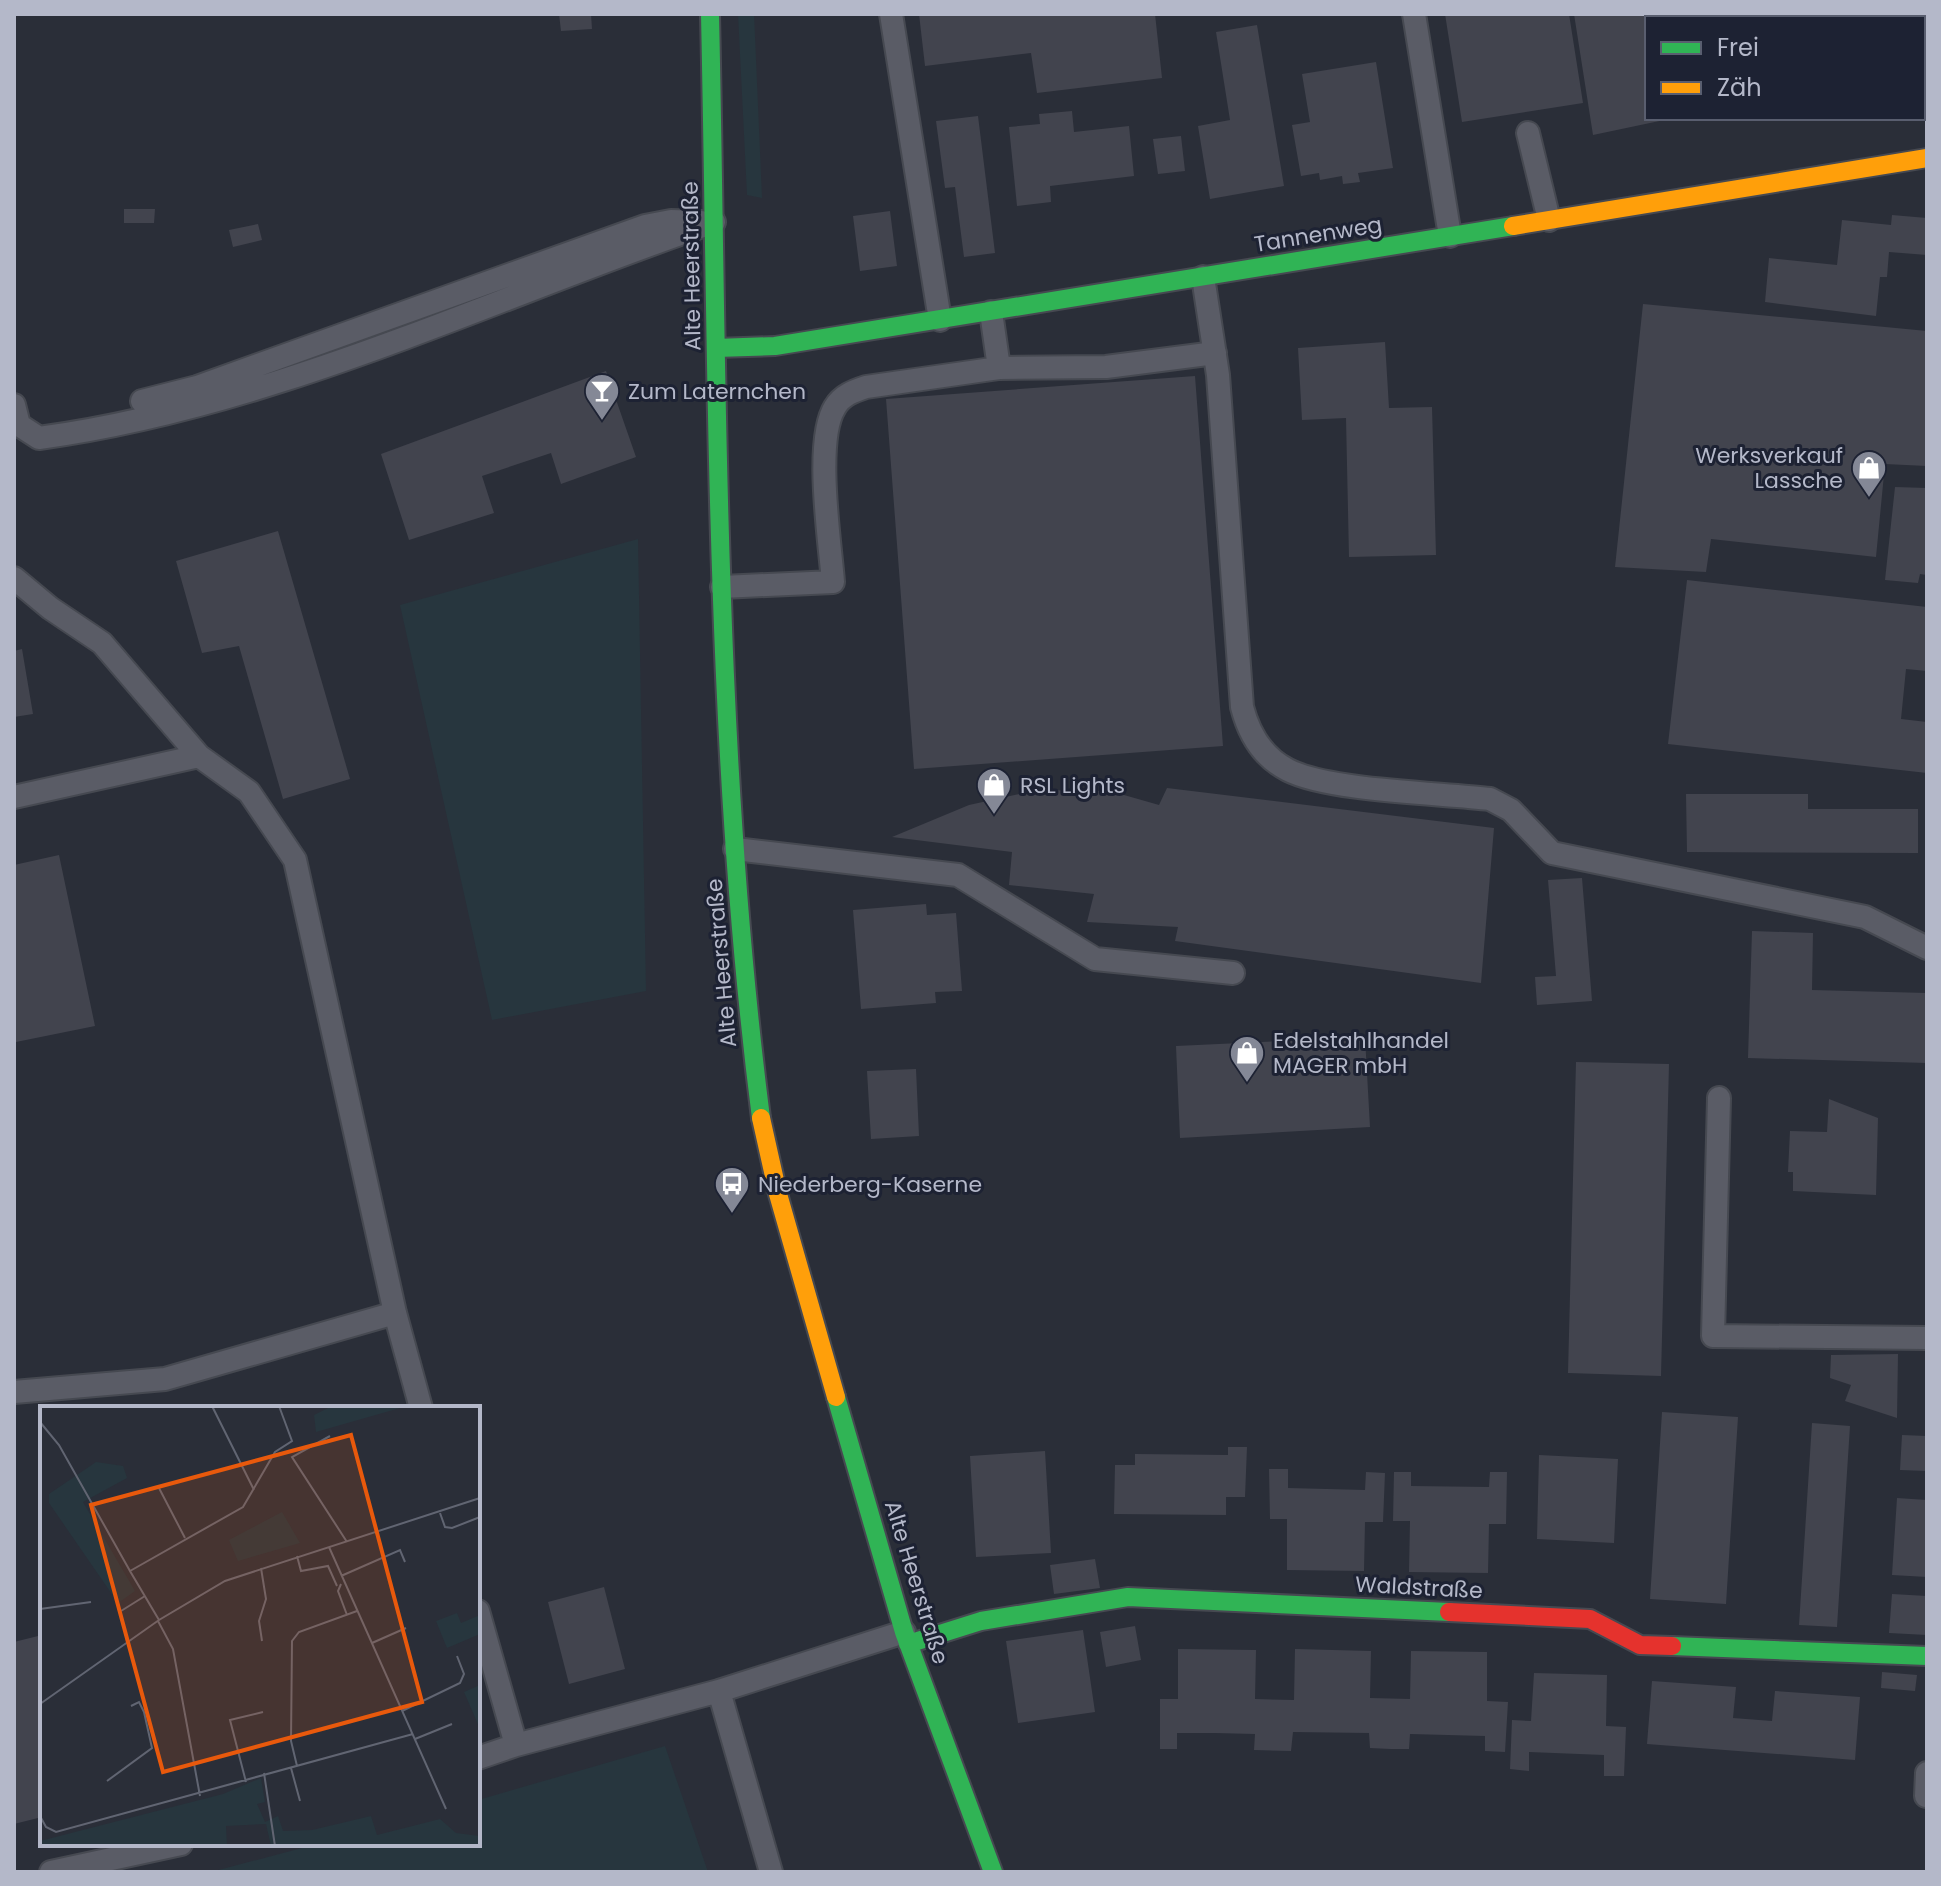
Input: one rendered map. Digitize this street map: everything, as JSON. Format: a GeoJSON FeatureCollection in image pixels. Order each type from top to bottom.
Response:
{"type":"FeatureCollection","features":[{"type":"Feature","properties":{"kind":"street","name":"Alte Heerstraße"},"geometry":{"type":"LineString","coordinates":[[710,14],[722,587],[735,849],[758,1087],[774,1178],[906,1638],[993,1872]]}},
{"type":"Feature","properties":{"kind":"street","name":"Tannenweg"},"geometry":{"type":"LineString","coordinates":[[716,348],[775,346],[1927,158]]}},
{"type":"Feature","properties":{"kind":"street","name":"Waldstraße"},"geometry":{"type":"LineString","coordinates":[[906,1638],[981,1621],[1128,1597],[1590,1619],[1640,1645],[1927,1656]]}},
{"type":"Feature","properties":{"kind":"lane"},"geometry":{"type":"LineString","coordinates":[[891,14],[940,320]]}},
{"type":"Feature","properties":{"kind":"lane"},"geometry":{"type":"LineString","coordinates":[[1414,14],[1450,236]]}},
{"type":"Feature","properties":{"kind":"lane"},"geometry":{"type":"LineString","coordinates":[[1528,133],[1549,220]]}},
{"type":"Feature","properties":{"kind":"lane"},"geometry":{"type":"LineString","coordinates":[[142,401],[197,387],[645,226],[671,221],[714,222]]}},
{"type":"Feature","properties":{"kind":"lane"},"geometry":{"type":"LineString","coordinates":[[14,405],[19,425],[39,438],[197,408],[351,356],[714,222]]}},
{"type":"Feature","properties":{"kind":"lane"},"geometry":{"type":"LineString","coordinates":[[1203,277],[1215,353],[1242,707],[1247,728],[1261,750],[1288,770],[1325,781],[1490,799],[1511,810],[1552,853],[1865,917],[1927,948]]}},
{"type":"Feature","properties":{"kind":"lane"},"geometry":{"type":"LineString","coordinates":[[991,312],[999,368]]}},
{"type":"Feature","properties":{"kind":"lane"},"geometry":{"type":"LineString","coordinates":[[722,587],[833,582],[825,435],[834,407],[846,394],[866,387],[999,368],[1106,367],[1215,353]]}},
{"type":"Feature","properties":{"kind":"lane"},"geometry":{"type":"LineString","coordinates":[[14,578],[50,608],[102,643],[199,756],[249,792],[295,860],[395,1313],[420,1406]]}},
{"type":"Feature","properties":{"kind":"lane"},"geometry":{"type":"LineString","coordinates":[[14,797],[199,756]]}},
{"type":"Feature","properties":{"kind":"lane"},"geometry":{"type":"LineString","coordinates":[[735,849],[958,875],[1095,959],[1233,973]]}},
{"type":"Feature","properties":{"kind":"lane"},"geometry":{"type":"LineString","coordinates":[[1719,1098],[1713,1336],[1927,1338]]}},
{"type":"Feature","properties":{"kind":"lane"},"geometry":{"type":"LineString","coordinates":[[14,1392],[165,1379],[395,1313]]}},
{"type":"Feature","properties":{"kind":"lane"},"geometry":{"type":"LineString","coordinates":[[480,1618],[516,1745]]}},
{"type":"Feature","properties":{"kind":"lane"},"geometry":{"type":"LineString","coordinates":[[480,1757],[906,1638]]}},
{"type":"Feature","properties":{"kind":"lane"},"geometry":{"type":"LineString","coordinates":[[719,1691],[771,1872]]}},
{"type":"Feature","properties":{"kind":"lane"},"geometry":{"type":"LineString","coordinates":[[1926,1796],[1927,1773]]}},
{"type":"Feature","properties":{"kind":"lane"},"geometry":{"type":"LineString","coordinates":[[51,1872],[172,1846]]}},
{"type":"Feature","properties":{"kind":"shaded area"},"geometry":{"type":"Polygon","coordinates":[[[738,14],[754,14],[762,198],[747,195],[738,14]]]}},
{"type":"Feature","properties":{"kind":"shaded area"},"geometry":{"type":"Polygon","coordinates":[[[638,539],[646,991],[492,1020],[400,605],[638,539]]]}},
{"type":"Feature","properties":{"kind":"shaded area"},"geometry":{"type":"Polygon","coordinates":[[[665,1746],[708,1872],[211,1872],[309,1846],[480,1846],[480,1799],[665,1746]]]}},
{"type":"Feature","properties":{"kind":"building"},"geometry":{"type":"Polygon","coordinates":[[[559,14],[591,14],[592,29],[561,31],[559,14]]]}},
{"type":"Feature","properties":{"kind":"building"},"geometry":{"type":"Polygon","coordinates":[[[919,14],[1155,14],[1162,78],[1037,93],[1031,53],[925,66],[919,14]]]}},
{"type":"Feature","properties":{"kind":"building"},"geometry":{"type":"Polygon","coordinates":[[[1445,14],[1569,14],[1583,103],[1462,122],[1445,14]]]}},
{"type":"Feature","properties":{"kind":"building"},"geometry":{"type":"Polygon","coordinates":[[[1574,14],[1925,14],[1927,93],[1925,94],[1925,16],[1645,16],[1645,120],[1664,120],[1593,135],[1574,14]]]}},
{"type":"Feature","properties":{"kind":"building"},"geometry":{"type":"Polygon","coordinates":[[[1257,25],[1284,186],[1210,199],[1198,126],[1230,120],[1216,32],[1257,25]]]}},
{"type":"Feature","properties":{"kind":"building"},"geometry":{"type":"Polygon","coordinates":[[[1376,62],[1393,168],[1358,173],[1360,182],[1343,184],[1342,176],[1320,180],[1319,173],[1301,176],[1292,125],[1310,122],[1302,74],[1376,62]]]}},
{"type":"Feature","properties":{"kind":"building"},"geometry":{"type":"Polygon","coordinates":[[[1072,111],[1074,132],[1129,126],[1134,176],[1050,186],[1051,202],[1017,206],[1009,127],[1040,124],[1039,114],[1072,111]]]}},
{"type":"Feature","properties":{"kind":"building"},"geometry":{"type":"Polygon","coordinates":[[[978,116],[995,253],[964,257],[955,187],[945,188],[936,121],[978,116]]]}},
{"type":"Feature","properties":{"kind":"building"},"geometry":{"type":"Polygon","coordinates":[[[1181,136],[1185,171],[1158,174],[1153,139],[1181,136]]]}},
{"type":"Feature","properties":{"kind":"building"},"geometry":{"type":"Polygon","coordinates":[[[124,209],[155,209],[154,223],[124,223],[124,209]]]}},
{"type":"Feature","properties":{"kind":"building"},"geometry":{"type":"Polygon","coordinates":[[[890,211],[897,266],[860,271],[853,216],[890,211]]]}},
{"type":"Feature","properties":{"kind":"building"},"geometry":{"type":"Polygon","coordinates":[[[1892,215],[1927,218],[1927,255],[1889,252],[1887,277],[1880,277],[1876,316],[1765,302],[1769,258],[1837,265],[1842,220],[1891,225],[1892,215]]]}},
{"type":"Feature","properties":{"kind":"building"},"geometry":{"type":"Polygon","coordinates":[[[258,224],[262,240],[233,247],[229,230],[258,224]]]}},
{"type":"Feature","properties":{"kind":"building"},"geometry":{"type":"Polygon","coordinates":[[[1643,304],[1927,331],[1927,466],[1885,464],[1876,557],[1711,539],[1706,572],[1615,567],[1643,304]]]}},
{"type":"Feature","properties":{"kind":"building"},"geometry":{"type":"Polygon","coordinates":[[[1385,342],[1389,408],[1432,407],[1436,555],[1349,557],[1346,418],[1302,420],[1298,348],[1385,342]]]}},
{"type":"Feature","properties":{"kind":"building"},"geometry":{"type":"Polygon","coordinates":[[[606,371],[636,457],[561,484],[551,453],[482,476],[494,513],[409,540],[381,454],[606,371]]]}},
{"type":"Feature","properties":{"kind":"building"},"geometry":{"type":"Polygon","coordinates":[[[1195,376],[1223,746],[914,769],[886,399],[1195,376]]]}},
{"type":"Feature","properties":{"kind":"building"},"geometry":{"type":"Polygon","coordinates":[[[1895,487],[1927,488],[1927,575],[1920,574],[1918,583],[1885,580],[1895,487]]]}},
{"type":"Feature","properties":{"kind":"building"},"geometry":{"type":"Polygon","coordinates":[[[278,531],[350,779],[283,799],[239,646],[202,653],[176,561],[278,531]]]}},
{"type":"Feature","properties":{"kind":"building"},"geometry":{"type":"Polygon","coordinates":[[[1687,580],[1927,607],[1927,671],[1906,669],[1901,719],[1927,722],[1927,773],[1668,744],[1687,580]]]}},
{"type":"Feature","properties":{"kind":"building"},"geometry":{"type":"Polygon","coordinates":[[[22,649],[33,714],[14,717],[14,651],[22,649]]]}},
{"type":"Feature","properties":{"kind":"building"},"geometry":{"type":"Polygon","coordinates":[[[1167,788],[1494,828],[1481,983],[1175,941],[1178,927],[1087,922],[1094,894],[1009,885],[1012,852],[892,837],[969,805],[1038,790],[1110,791],[1159,805],[1167,788]]]}},
{"type":"Feature","properties":{"kind":"building"},"geometry":{"type":"Polygon","coordinates":[[[1686,794],[1808,794],[1808,809],[1918,809],[1918,853],[1687,852],[1686,794]]]}},
{"type":"Feature","properties":{"kind":"building"},"geometry":{"type":"Polygon","coordinates":[[[59,855],[95,1026],[16,1042],[14,865],[59,855]]]}},
{"type":"Feature","properties":{"kind":"building"},"geometry":{"type":"Polygon","coordinates":[[[1582,878],[1592,1001],[1537,1005],[1535,977],[1556,976],[1548,880],[1582,878]]]}},
{"type":"Feature","properties":{"kind":"building"},"geometry":{"type":"Polygon","coordinates":[[[926,904],[927,915],[956,913],[962,991],[935,992],[936,1003],[861,1009],[853,910],[926,904]]]}},
{"type":"Feature","properties":{"kind":"building"},"geometry":{"type":"Polygon","coordinates":[[[1752,931],[1813,933],[1812,990],[1927,993],[1927,1063],[1748,1058],[1752,931]]]}},
{"type":"Feature","properties":{"kind":"building"},"geometry":{"type":"Polygon","coordinates":[[[1365,1037],[1370,1127],[1180,1138],[1176,1046],[1365,1037]]]}},
{"type":"Feature","properties":{"kind":"building"},"geometry":{"type":"Polygon","coordinates":[[[1576,1062],[1669,1064],[1661,1376],[1568,1373],[1576,1062]]]}},
{"type":"Feature","properties":{"kind":"building"},"geometry":{"type":"Polygon","coordinates":[[[916,1069],[919,1136],[871,1139],[867,1071],[916,1069]]]}},
{"type":"Feature","properties":{"kind":"building"},"geometry":{"type":"Polygon","coordinates":[[[1829,1099],[1878,1118],[1876,1195],[1793,1191],[1793,1172],[1788,1172],[1790,1131],[1827,1132],[1829,1099]]]}},
{"type":"Feature","properties":{"kind":"building"},"geometry":{"type":"Polygon","coordinates":[[[1898,1354],[1897,1418],[1845,1401],[1851,1385],[1830,1378],[1831,1355],[1898,1354]]]}},
{"type":"Feature","properties":{"kind":"building"},"geometry":{"type":"Polygon","coordinates":[[[1662,1412],[1738,1417],[1726,1604],[1650,1599],[1662,1412]]]}},
{"type":"Feature","properties":{"kind":"building"},"geometry":{"type":"Polygon","coordinates":[[[1812,1423],[1850,1426],[1837,1627],[1799,1625],[1812,1423]]]}},
{"type":"Feature","properties":{"kind":"building"},"geometry":{"type":"Polygon","coordinates":[[[1902,1435],[1927,1436],[1927,1471],[1900,1470],[1902,1435]]]}},
{"type":"Feature","properties":{"kind":"building"},"geometry":{"type":"Polygon","coordinates":[[[1228,1447],[1247,1447],[1245,1497],[1226,1497],[1226,1515],[1114,1514],[1115,1465],[1135,1465],[1135,1454],[1228,1455],[1228,1447]]]}},
{"type":"Feature","properties":{"kind":"building"},"geometry":{"type":"Polygon","coordinates":[[[1045,1451],[1051,1553],[976,1557],[970,1456],[1045,1451]]]}},
{"type":"Feature","properties":{"kind":"building"},"geometry":{"type":"Polygon","coordinates":[[[1539,1455],[1618,1459],[1614,1543],[1537,1539],[1539,1455]]]}},
{"type":"Feature","properties":{"kind":"building"},"geometry":{"type":"Polygon","coordinates":[[[1269,1469],[1288,1469],[1288,1488],[1365,1490],[1366,1472],[1385,1473],[1383,1522],[1365,1522],[1364,1571],[1287,1570],[1287,1519],[1270,1519],[1269,1469]]]}},
{"type":"Feature","properties":{"kind":"building"},"geometry":{"type":"Polygon","coordinates":[[[1394,1472],[1411,1472],[1411,1486],[1489,1487],[1490,1472],[1507,1472],[1506,1524],[1489,1524],[1488,1573],[1409,1572],[1410,1521],[1393,1521],[1394,1472]]]}},
{"type":"Feature","properties":{"kind":"building"},"geometry":{"type":"Polygon","coordinates":[[[1897,1498],[1927,1500],[1927,1577],[1892,1575],[1897,1498]]]}},
{"type":"Feature","properties":{"kind":"building"},"geometry":{"type":"Polygon","coordinates":[[[1095,1559],[1100,1588],[1054,1594],[1050,1565],[1095,1559]]]}},
{"type":"Feature","properties":{"kind":"building"},"geometry":{"type":"Polygon","coordinates":[[[604,1587],[625,1669],[569,1684],[548,1602],[604,1587]]]}},
{"type":"Feature","properties":{"kind":"building"},"geometry":{"type":"Polygon","coordinates":[[[1892,1594],[1927,1596],[1927,1635],[1889,1633],[1892,1594]]]}},
{"type":"Feature","properties":{"kind":"building"},"geometry":{"type":"Polygon","coordinates":[[[1135,1626],[1141,1660],[1106,1667],[1100,1632],[1135,1626]]]}},
{"type":"Feature","properties":{"kind":"building"},"geometry":{"type":"Polygon","coordinates":[[[1083,1630],[1095,1712],[1018,1723],[1006,1641],[1083,1630]]]}},
{"type":"Feature","properties":{"kind":"building"},"geometry":{"type":"Polygon","coordinates":[[[40,1636],[40,1818],[14,1824],[14,1642],[40,1636]]]}},
{"type":"Feature","properties":{"kind":"building"},"geometry":{"type":"Polygon","coordinates":[[[1178,1649],[1256,1650],[1255,1699],[1294,1700],[1295,1649],[1371,1651],[1370,1698],[1410,1699],[1411,1651],[1487,1652],[1487,1701],[1508,1702],[1505,1752],[1485,1751],[1485,1736],[1410,1734],[1409,1749],[1391,1749],[1370,1748],[1369,1733],[1293,1732],[1291,1751],[1254,1750],[1255,1734],[1215,1733],[1177,1733],[1177,1749],[1160,1749],[1160,1699],[1178,1699],[1178,1649]]]}},
{"type":"Feature","properties":{"kind":"building"},"geometry":{"type":"Polygon","coordinates":[[[1882,1672],[1917,1675],[1915,1691],[1881,1688],[1882,1672]]]}},
{"type":"Feature","properties":{"kind":"building"},"geometry":{"type":"Polygon","coordinates":[[[1534,1673],[1607,1675],[1606,1726],[1626,1727],[1624,1776],[1604,1776],[1604,1755],[1529,1752],[1529,1771],[1510,1769],[1512,1720],[1531,1721],[1534,1673]]]}},
{"type":"Feature","properties":{"kind":"building"},"geometry":{"type":"Polygon","coordinates":[[[1652,1681],[1736,1687],[1733,1718],[1772,1721],[1775,1691],[1860,1697],[1855,1760],[1647,1744],[1652,1681]]]}},
{"type":"Feature","properties":{"kind":"traffic: fast"},"geometry":{"type":"LineString","coordinates":[[710,14],[717,429],[726,705],[734,843],[761,1118]]}},
{"type":"Feature","properties":{"kind":"traffic: fast"},"geometry":{"type":"LineString","coordinates":[[716,348],[775,346],[1513,226]]}},
{"type":"Feature","properties":{"kind":"traffic: fast"},"geometry":{"type":"LineString","coordinates":[[836,1397],[904,1632],[993,1872]]}},
{"type":"Feature","properties":{"kind":"traffic: fast"},"geometry":{"type":"LineString","coordinates":[[908,1644],[981,1621],[1128,1597],[1449,1612]]}},
{"type":"Feature","properties":{"kind":"traffic: fast"},"geometry":{"type":"LineString","coordinates":[[1672,1646],[1927,1656]]}},
{"type":"Feature","properties":{"kind":"traffic: slow"},"geometry":{"type":"LineString","coordinates":[[1513,226],[1927,158]]}},
{"type":"Feature","properties":{"kind":"traffic: slow"},"geometry":{"type":"LineString","coordinates":[[761,1118],[778,1194],[836,1397]]}},
{"type":"Feature","properties":{"kind":"traffic: jam"},"geometry":{"type":"LineString","coordinates":[[1449,1612],[1590,1619],[1640,1645],[1672,1646]]}},
{"type":"Feature","properties":{"kind":"place","name":"Zum Laternchen"},"geometry":{"type":"Point","coordinates":[602,422]}},
{"type":"Feature","properties":{"kind":"place","name":"Werksverkauf Lassche"},"geometry":{"type":"Point","coordinates":[1869,499]}},
{"type":"Feature","properties":{"kind":"place","name":"RSL Lights"},"geometry":{"type":"Point","coordinates":[994,816]}},
{"type":"Feature","properties":{"kind":"place","name":"Edelstahlhandel MAGER mbH"},"geometry":{"type":"Point","coordinates":[1247,1084]}},
{"type":"Feature","properties":{"kind":"place","name":"Niederberg-Kaserne"},"geometry":{"type":"Point","coordinates":[732,1215]}}]}
